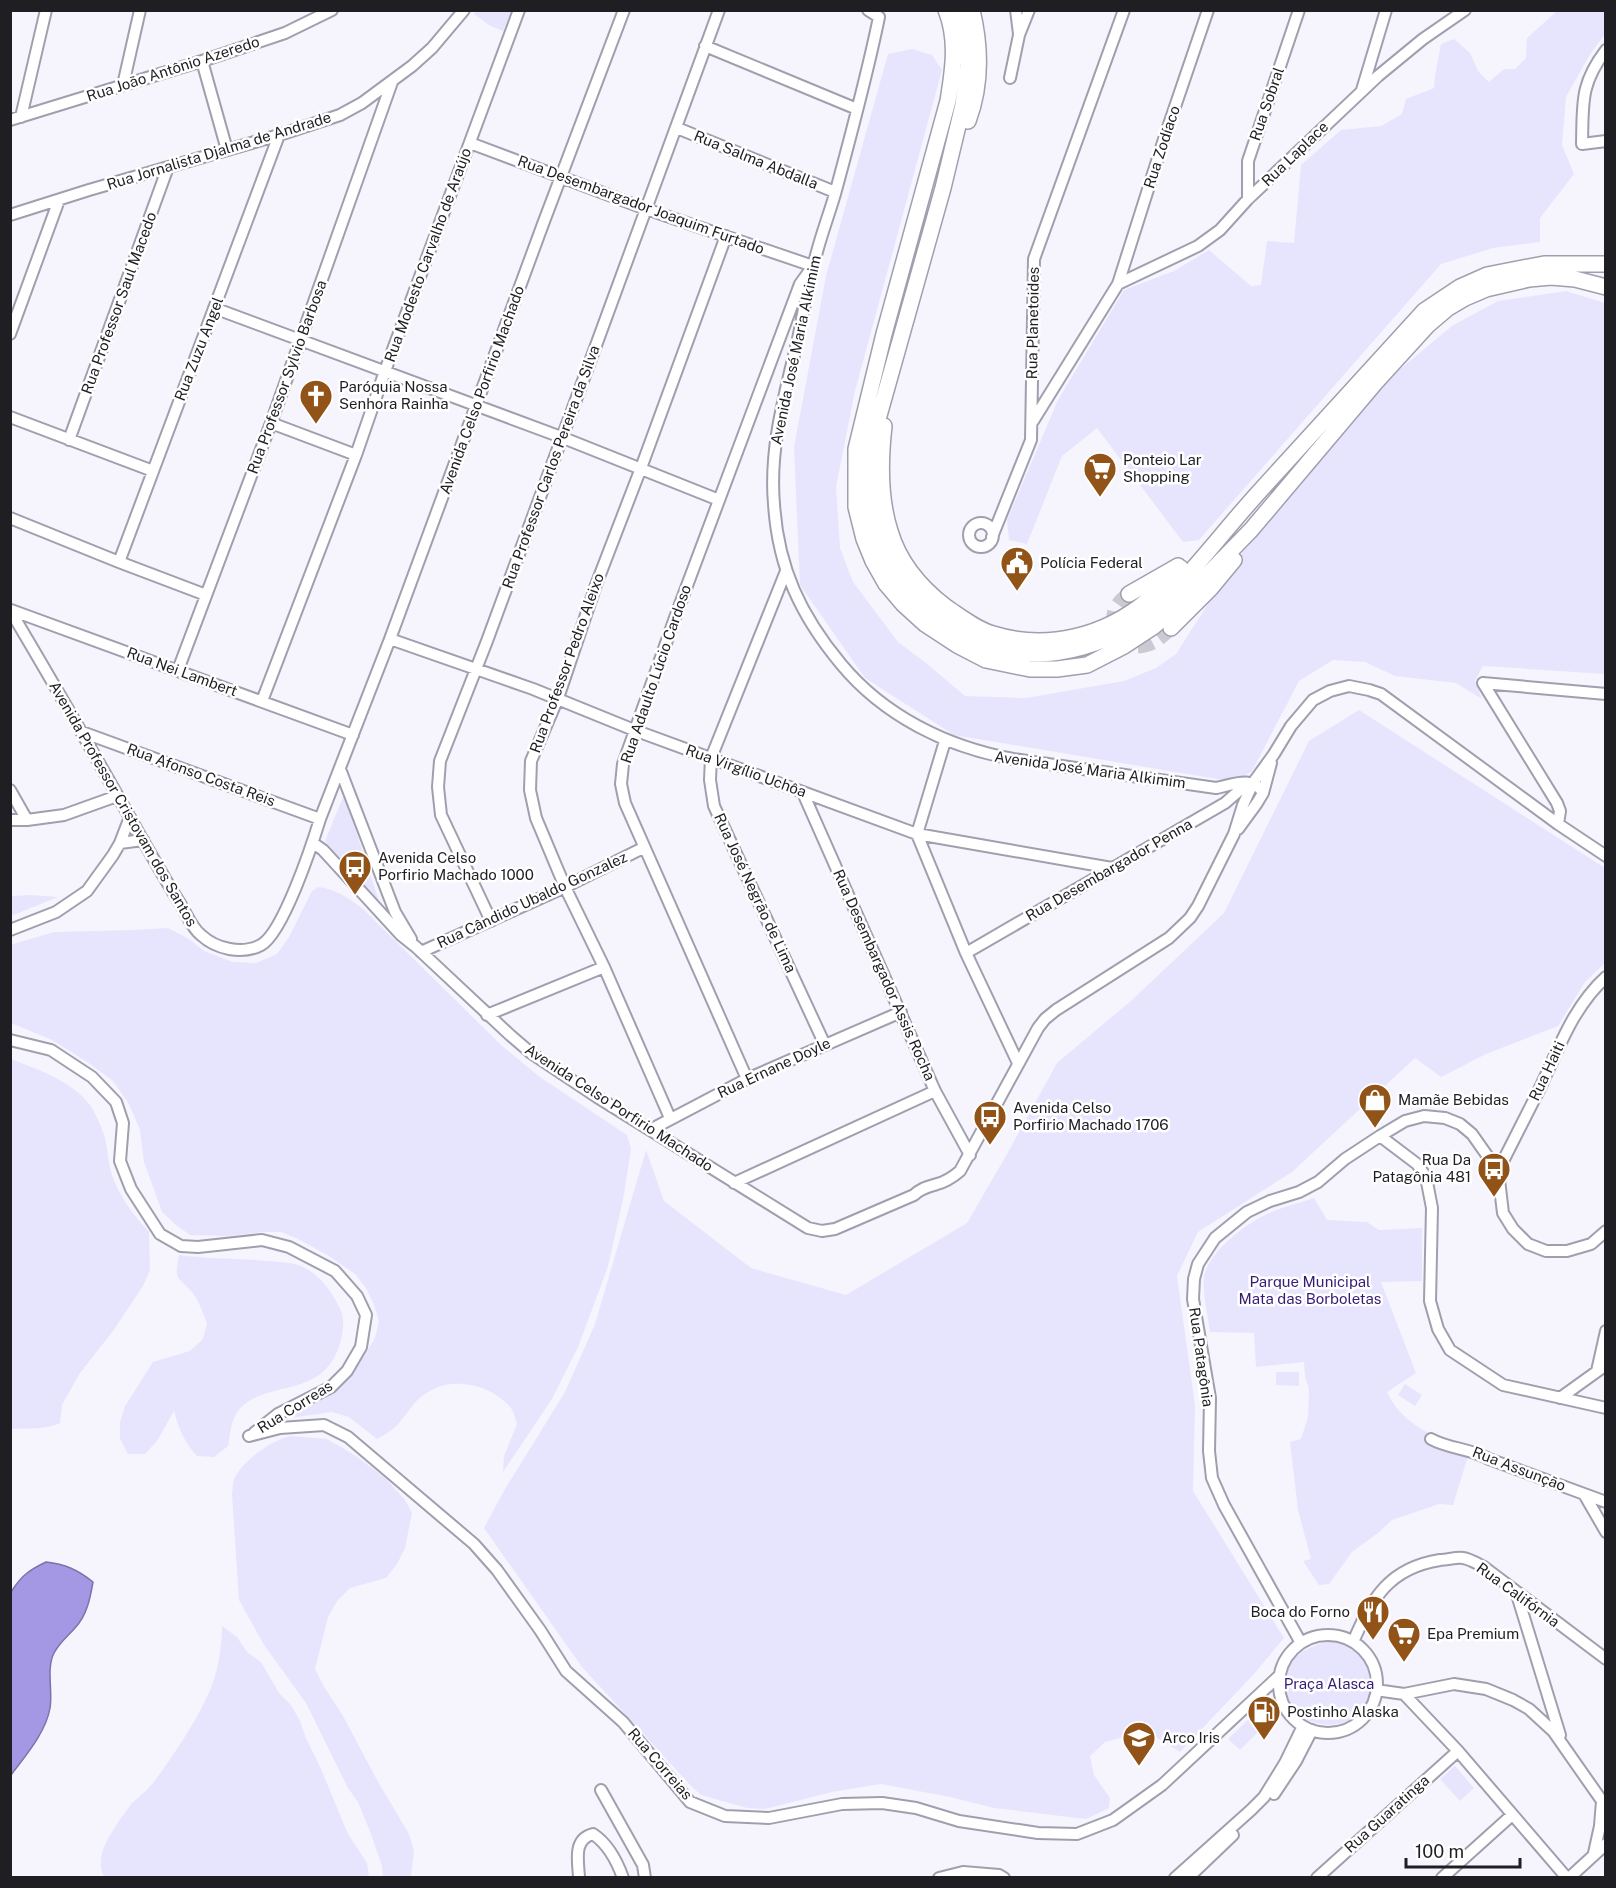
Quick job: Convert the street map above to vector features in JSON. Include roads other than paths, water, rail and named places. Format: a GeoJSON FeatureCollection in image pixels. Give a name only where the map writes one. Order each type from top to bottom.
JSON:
{"type":"FeatureCollection","features":[{"type":"Feature","properties":{"kind":"highway"},"geometry":{"type":"LineString","coordinates":[[946,10],[954,39],[948,101],[884,334],[856,448],[856,507],[864,539],[886,584],[925,624],[957,645],[986,660],[1030,669],[1057,669],[1087,665],[1124,646],[1153,627],[1178,605],[1273,505],[1376,382],[1428,325],[1448,308],[1486,289],[1529,279],[1551,277],[1575,279],[1605,287]]}},
{"type":"Feature","properties":{"kind":"highway"},"geometry":{"type":"LineString","coordinates":[[962,10],[968,39],[968,65],[963,105],[944,188],[870,453],[868,483],[876,534],[898,579],[917,601],[934,615],[987,645],[1019,652],[1042,653],[1077,649],[1114,636],[1166,600],[1232,522],[1424,311],[1460,287],[1487,275],[1544,264],[1605,264]]}},
{"type":"Feature","properties":{"kind":"highway"},"geometry":{"type":"LineString","coordinates":[[944,188],[973,108],[978,86],[979,45],[972,10]]}},
{"type":"Feature","properties":{"kind":"highway"},"geometry":{"type":"LineString","coordinates":[[1569,264],[1605,272]]}},
{"type":"Feature","properties":{"kind":"highway"},"geometry":{"type":"LineString","coordinates":[[889,380],[881,457],[881,483],[889,530],[896,548],[923,587],[965,621],[992,634],[1024,641],[1051,642],[1076,637],[1103,627],[1122,618],[1147,601],[1232,522]]}},
{"type":"Feature","properties":{"kind":"highway"},"geometry":{"type":"LineString","coordinates":[[1171,628],[1210,589],[1273,505]]}},
{"type":"Feature","properties":{"kind":"highway"},"geometry":{"type":"LineString","coordinates":[[1129,594],[1189,560]]}},
{"type":"Feature","properties":{"kind":"street"},"geometry":{"type":"LineString","coordinates":[[16,119],[45,10]]}},
{"type":"Feature","properties":{"kind":"street"},"geometry":{"type":"LineString","coordinates":[[123,85],[140,10]]}},
{"type":"Feature","properties":{"kind":"street","name":"Rua João Antônio Azeredo"},"geometry":{"type":"LineString","coordinates":[[16,119],[285,33],[332,10]]}},
{"type":"Feature","properties":{"kind":"street","name":"Rua Jornalista Djalma de Andrade"},"geometry":{"type":"LineString","coordinates":[[10,215],[340,115],[392,82],[432,48],[465,10]]}},
{"type":"Feature","properties":{"kind":"street","name":"Rua Modesto Carvalho de Araújo"},"geometry":{"type":"LineString","coordinates":[[262,701],[356,455],[519,10]]}},
{"type":"Feature","properties":{"kind":"street","name":"Avenida Celso Porfirio Machado"},"geometry":{"type":"LineString","coordinates":[[624,10],[390,639],[320,819],[313,843],[323,850],[401,935],[524,1047],[551,1067],[808,1228],[822,1231],[835,1229],[914,1195],[918,1196],[960,1172],[970,1155]]}},
{"type":"Feature","properties":{"kind":"street","name":"Rua Professor Carlos Pereira da Silva"},"geometry":{"type":"LineString","coordinates":[[491,921],[441,815],[438,787],[440,761],[719,10]]}},
{"type":"Feature","properties":{"kind":"street","name":"Avenida José Maria Alkimim"},"geometry":{"type":"LineString","coordinates":[[868,10],[879,17],[870,63],[813,266],[775,444],[774,506],[786,571],[808,620],[855,681],[908,721],[945,741],[996,756],[1216,788],[1251,783]]}},
{"type":"Feature","properties":{"kind":"street"},"geometry":{"type":"LineString","coordinates":[[1016,10],[1019,35]]}},
{"type":"Feature","properties":{"kind":"street"},"geometry":{"type":"LineString","coordinates":[[1010,78],[1019,35],[1029,10]]}},
{"type":"Feature","properties":{"kind":"street","name":"Rua Planetoides"},"geometry":{"type":"LineString","coordinates":[[992,537],[1031,440],[1034,260],[1124,10]]}},
{"type":"Feature","properties":{"kind":"street","name":"Rua Zodíaco"},"geometry":{"type":"LineString","coordinates":[[1032,423],[1118,284],[1208,10]]}},
{"type":"Feature","properties":{"kind":"street","name":"Rua Sobral"},"geometry":{"type":"LineString","coordinates":[[1248,199],[1248,161],[1299,10]]}},
{"type":"Feature","properties":{"kind":"street"},"geometry":{"type":"LineString","coordinates":[[1362,90],[1386,10]]}},
{"type":"Feature","properties":{"kind":"street","name":"Rua Laplace"},"geometry":{"type":"LineString","coordinates":[[1118,284],[1198,246],[1220,230],[1248,199],[1362,90],[1423,39],[1465,10]]}},
{"type":"Feature","properties":{"kind":"street"},"geometry":{"type":"LineString","coordinates":[[705,46],[857,110]]}},
{"type":"Feature","properties":{"kind":"street"},"geometry":{"type":"LineString","coordinates":[[1605,50],[1587,80],[1583,104],[1582,144],[1605,141]]}},
{"type":"Feature","properties":{"kind":"street"},"geometry":{"type":"LineString","coordinates":[[202,61],[227,150]]}},
{"type":"Feature","properties":{"kind":"street","name":"Rua Professor Sylvio Barbosa"},"geometry":{"type":"LineString","coordinates":[[178,670],[271,423],[392,82]]}},
{"type":"Feature","properties":{"kind":"street","name":"Rua Salma Abdalla"},"geometry":{"type":"LineString","coordinates":[[677,128],[835,192]]}},
{"type":"Feature","properties":{"kind":"street","name":"Rua Zuzu Angel"},"geometry":{"type":"LineString","coordinates":[[119,562],[279,135]]}},
{"type":"Feature","properties":{"kind":"street","name":"Rua Desembargador Joaquim Furtado"},"geometry":{"type":"LineString","coordinates":[[470,143],[646,209],[813,266]]}},
{"type":"Feature","properties":{"kind":"street","name":"Rua Professor Saul Macedo"},"geometry":{"type":"LineString","coordinates":[[69,440],[168,167]]}},
{"type":"Feature","properties":{"kind":"street"},"geometry":{"type":"LineString","coordinates":[[10,334],[59,200]]}},
{"type":"Feature","properties":{"kind":"street","name":"Rua Professor Pedro Aleixo"},"geometry":{"type":"LineString","coordinates":[[670,1118],[536,818],[530,790],[531,761],[558,698],[596,585],[726,236]]}},
{"type":"Feature","properties":{"kind":"street","name":"Rua Adaulto Lúcio Cardoso"},"geometry":{"type":"LineString","coordinates":[[747,1079],[643,848],[625,803],[621,784],[623,764],[634,730],[719,500],[800,284],[813,266]]}},
{"type":"Feature","properties":{"kind":"street"},"geometry":{"type":"LineString","coordinates":[[214,308],[561,437],[719,500]]}},
{"type":"Feature","properties":{"kind":"street"},"geometry":{"type":"LineString","coordinates":[[10,417],[153,471]]}},
{"type":"Feature","properties":{"kind":"street"},"geometry":{"type":"LineString","coordinates":[[271,423],[356,455]]}},
{"type":"Feature","properties":{"kind":"street"},"geometry":{"type":"LineString","coordinates":[[10,518],[206,596]]}},
{"type":"Feature","properties":{"kind":"street","name":"Rua José Negrão de Lima"},"geometry":{"type":"LineString","coordinates":[[786,571],[711,758],[710,780],[714,806],[825,1045]]}},
{"type":"Feature","properties":{"kind":"street","name":"Rua Nei Lambert"},"geometry":{"type":"LineString","coordinates":[[11,610],[353,735]]}},
{"type":"Feature","properties":{"kind":"street","name":"Avenida Professor Cristovam dos Santos"},"geometry":{"type":"LineString","coordinates":[[11,610],[196,930],[212,943],[236,950],[262,944],[278,926],[313,843]]}},
{"type":"Feature","properties":{"kind":"street","name":"Rua Virgílio Uchôa"},"geometry":{"type":"LineString","coordinates":[[390,639],[475,667],[634,730],[917,834],[1112,868]]}},
{"type":"Feature","properties":{"kind":"street"},"geometry":{"type":"LineString","coordinates":[[1558,824],[1560,811],[1557,803],[1483,683],[1605,694]]}},
{"type":"Feature","properties":{"kind":"street"},"geometry":{"type":"LineString","coordinates":[[1234,834],[1251,783],[1274,754],[1291,726],[1313,700],[1330,691],[1349,687],[1381,694],[1605,856]]}},
{"type":"Feature","properties":{"kind":"street","name":"Rua Afonso Costa Reis"},"geometry":{"type":"LineString","coordinates":[[82,732],[320,819]]}},
{"type":"Feature","properties":{"kind":"street"},"geometry":{"type":"LineString","coordinates":[[945,741],[917,834],[966,953],[1018,1064]]}},
{"type":"Feature","properties":{"kind":"street"},"geometry":{"type":"LineString","coordinates":[[970,1155],[1018,1064],[1045,1019],[1169,938],[1181,928],[1198,906],[1234,834],[1260,798],[1274,754]]}},
{"type":"Feature","properties":{"kind":"street","name":"Avenida Celso Porfirio Machado"},"geometry":{"type":"LineString","coordinates":[[340,769],[394,912],[419,950]]}},
{"type":"Feature","properties":{"kind":"street"},"geometry":{"type":"LineString","coordinates":[[1251,783],[1259,786],[1260,798]]}},
{"type":"Feature","properties":{"kind":"street","name":"Rua Desembargador Penna"},"geometry":{"type":"LineString","coordinates":[[966,953],[1225,803],[1240,788],[1251,783]]}},
{"type":"Feature","properties":{"kind":"street","name":"Avenida José Maria Alkimim"},"geometry":{"type":"LineString","coordinates":[[1216,788],[1243,805]]}},
{"type":"Feature","properties":{"kind":"street"},"geometry":{"type":"LineString","coordinates":[[10,790],[27,819]]}},
{"type":"Feature","properties":{"kind":"street","name":"Rua Desembargador Assis Rocha"},"geometry":{"type":"LineString","coordinates":[[803,793],[935,1090],[970,1155]]}},
{"type":"Feature","properties":{"kind":"street"},"geometry":{"type":"LineString","coordinates":[[10,820],[64,815],[117,796]]}},
{"type":"Feature","properties":{"kind":"street"},"geometry":{"type":"LineString","coordinates":[[1243,805],[1249,807],[1260,798]]}},
{"type":"Feature","properties":{"kind":"street"},"geometry":{"type":"LineString","coordinates":[[10,930],[56,912],[87,891],[120,843],[130,817]]}},
{"type":"Feature","properties":{"kind":"street"},"geometry":{"type":"LineString","coordinates":[[120,843],[143,840]]}},
{"type":"Feature","properties":{"kind":"street","name":"Rua Cândido Ubaldo Gonzalez"},"geometry":{"type":"LineString","coordinates":[[419,950],[491,921],[643,848]]}},
{"type":"Feature","properties":{"kind":"street"},"geometry":{"type":"LineString","coordinates":[[487,1015],[604,967]]}},
{"type":"Feature","properties":{"kind":"street","name":"Rua Haiti"},"geometry":{"type":"LineString","coordinates":[[1497,1171],[1560,1042],[1591,991],[1605,977]]}},
{"type":"Feature","properties":{"kind":"street","name":"Rua Ernane Doyle"},"geometry":{"type":"LineString","coordinates":[[650,1130],[747,1079],[901,1012]]}},
{"type":"Feature","properties":{"kind":"street","name":"Rua Correas"},"geometry":{"type":"LineString","coordinates":[[10,1040],[51,1050],[92,1077],[116,1102],[123,1123],[120,1161],[131,1189],[160,1234],[181,1246],[262,1240],[289,1247],[335,1271],[357,1296],[366,1315],[361,1347],[347,1371],[331,1387],[278,1414],[249,1436]]}},
{"type":"Feature","properties":{"kind":"street"},"geometry":{"type":"LineString","coordinates":[[734,1183],[935,1090]]}},
{"type":"Feature","properties":{"kind":"street","name":"Rua Patagônia"},"geometry":{"type":"LineString","coordinates":[[1301,1643],[1224,1505],[1212,1478],[1209,1451],[1210,1398],[1193,1299],[1198,1263],[1215,1238],[1247,1212],[1270,1201],[1299,1192],[1318,1182],[1345,1159],[1380,1136],[1405,1121],[1424,1116],[1445,1118],[1460,1124],[1472,1134],[1497,1171],[1503,1213],[1513,1229],[1528,1244],[1546,1251],[1567,1251],[1591,1244],[1605,1232]]}},
{"type":"Feature","properties":{"kind":"street"},"geometry":{"type":"LineString","coordinates":[[1380,1136],[1417,1164],[1426,1178],[1432,1208],[1430,1301],[1438,1329],[1450,1350],[1503,1385],[1605,1408]]}},
{"type":"Feature","properties":{"kind":"street"},"geometry":{"type":"LineString","coordinates":[[1560,1398],[1601,1368],[1605,1331]]}},
{"type":"Feature","properties":{"kind":"street","name":"Rua Correias"},"geometry":{"type":"LineString","coordinates":[[249,1436],[280,1428],[324,1425],[348,1437],[474,1544],[497,1570],[566,1671],[623,1722],[690,1802],[725,1816],[769,1818],[842,1804],[882,1803],[916,1808],[959,1821],[1038,1833],[1077,1834],[1113,1820],[1162,1785],[1280,1675]]}},
{"type":"Feature","properties":{"kind":"street","name":"Rua Assunção"},"geometry":{"type":"LineString","coordinates":[[1431,1439],[1438,1443],[1477,1452],[1489,1459],[1605,1502]]}},
{"type":"Feature","properties":{"kind":"street"},"geometry":{"type":"LineString","coordinates":[[1584,1494],[1605,1532]]}},
{"type":"Feature","properties":{"kind":"street","name":"Rua Califórnia"},"geometry":{"type":"LineString","coordinates":[[1353,1642],[1363,1620],[1381,1591],[1393,1578],[1415,1565],[1463,1558],[1484,1567],[1605,1659]]}},
{"type":"Feature","properties":{"kind":"street"},"geometry":{"type":"LineString","coordinates":[[1518,1595],[1563,1744]]}},
{"type":"Feature","properties":{"kind":"street"},"geometry":{"type":"LineString","coordinates":[[1341,1636],[1353,1642],[1361,1647],[1372,1662],[1375,1671],[1376,1690],[1372,1704],[1364,1716],[1353,1725],[1340,1731],[1326,1732],[1307,1728],[1287,1711],[1282,1700],[1279,1688],[1280,1675],[1287,1657],[1301,1643],[1313,1637],[1341,1636]]}},
{"type":"Feature","properties":{"kind":"street"},"geometry":{"type":"LineString","coordinates":[[1376,1690],[1404,1694],[1454,1684],[1486,1689],[1514,1700],[1529,1709],[1548,1725],[1602,1801],[1600,1826],[1594,1853]]}},
{"type":"Feature","properties":{"kind":"street"},"geometry":{"type":"LineString","coordinates":[[1404,1694],[1458,1751],[1568,1878],[1605,1844]]}},
{"type":"Feature","properties":{"kind":"street"},"geometry":{"type":"LineString","coordinates":[[1175,1878],[1264,1797],[1307,1728]]}},
{"type":"Feature","properties":{"kind":"street"},"geometry":{"type":"LineString","coordinates":[[1188,1878],[1268,1801],[1296,1761],[1307,1728]]}},
{"type":"Feature","properties":{"kind":"street","name":"Rua Guaratinga"},"geometry":{"type":"LineString","coordinates":[[1317,1878],[1458,1751]]}},
{"type":"Feature","properties":{"kind":"street"},"geometry":{"type":"LineString","coordinates":[[601,1790],[643,1865],[645,1878]]}},
{"type":"Feature","properties":{"kind":"street"},"geometry":{"type":"LineString","coordinates":[[1442,1878],[1512,1815]]}},
{"type":"Feature","properties":{"kind":"street"},"geometry":{"type":"LineString","coordinates":[[579,1877],[577,1850],[582,1840],[593,1834],[614,1856],[623,1878]]}},
{"type":"Feature","properties":{"kind":"street"},"geometry":{"type":"LineString","coordinates":[[939,1878],[963,1872],[999,1875],[1004,1878]]}},
{"type":"Feature","properties":{"kind":"tunnel"},"geometry":{"type":"LineString","coordinates":[[1129,594],[1116,607],[1114,620],[1120,632],[1132,646],[1149,644],[1171,628]]}},
{"type":"Feature","properties":{"kind":"place","name":"Paróquia Nossa Senhora Rainha"},"geometry":{"type":"Point","coordinates":[316,425]}},
{"type":"Feature","properties":{"kind":"place","name":"Ponteio Lar Shopping"},"geometry":{"type":"Point","coordinates":[1100,498]}},
{"type":"Feature","properties":{"kind":"place","name":"Polícia Federal"},"geometry":{"type":"Point","coordinates":[1017,592]}},
{"type":"Feature","properties":{"kind":"place","name":"Avenida Celso Porfirio Machado 1000"},"geometry":{"type":"Point","coordinates":[355,896]}},
{"type":"Feature","properties":{"kind":"place","name":"Mamãe Bebidas"},"geometry":{"type":"Point","coordinates":[1375,1129]}},
{"type":"Feature","properties":{"kind":"place","name":"Avenida Celso Porfirio Machado 1706"},"geometry":{"type":"Point","coordinates":[990,1146]}},
{"type":"Feature","properties":{"kind":"place","name":"Rua Da Patagônia 481"},"geometry":{"type":"Point","coordinates":[1494,1198]}},
{"type":"Feature","properties":{"kind":"place","name":"Boca do Forno"},"geometry":{"type":"Point","coordinates":[1373,1641]}},
{"type":"Feature","properties":{"kind":"place","name":"Epa Premium"},"geometry":{"type":"Point","coordinates":[1404,1663]}},
{"type":"Feature","properties":{"kind":"place","name":"Postinho Alaska"},"geometry":{"type":"Point","coordinates":[1264,1741]}},
{"type":"Feature","properties":{"kind":"place","name":"Arco Iris"},"geometry":{"type":"Point","coordinates":[1139,1767]}},
{"type":"Feature","properties":{"kind":"park label","name":"Parque Municipal Mata das Borboletas"},"geometry":{"type":"Point","coordinates":[1310,1290]}},
{"type":"Feature","properties":{"kind":"park label","name":"Praça Alasca"},"geometry":{"type":"Point","coordinates":[1329,1684]}}]}
